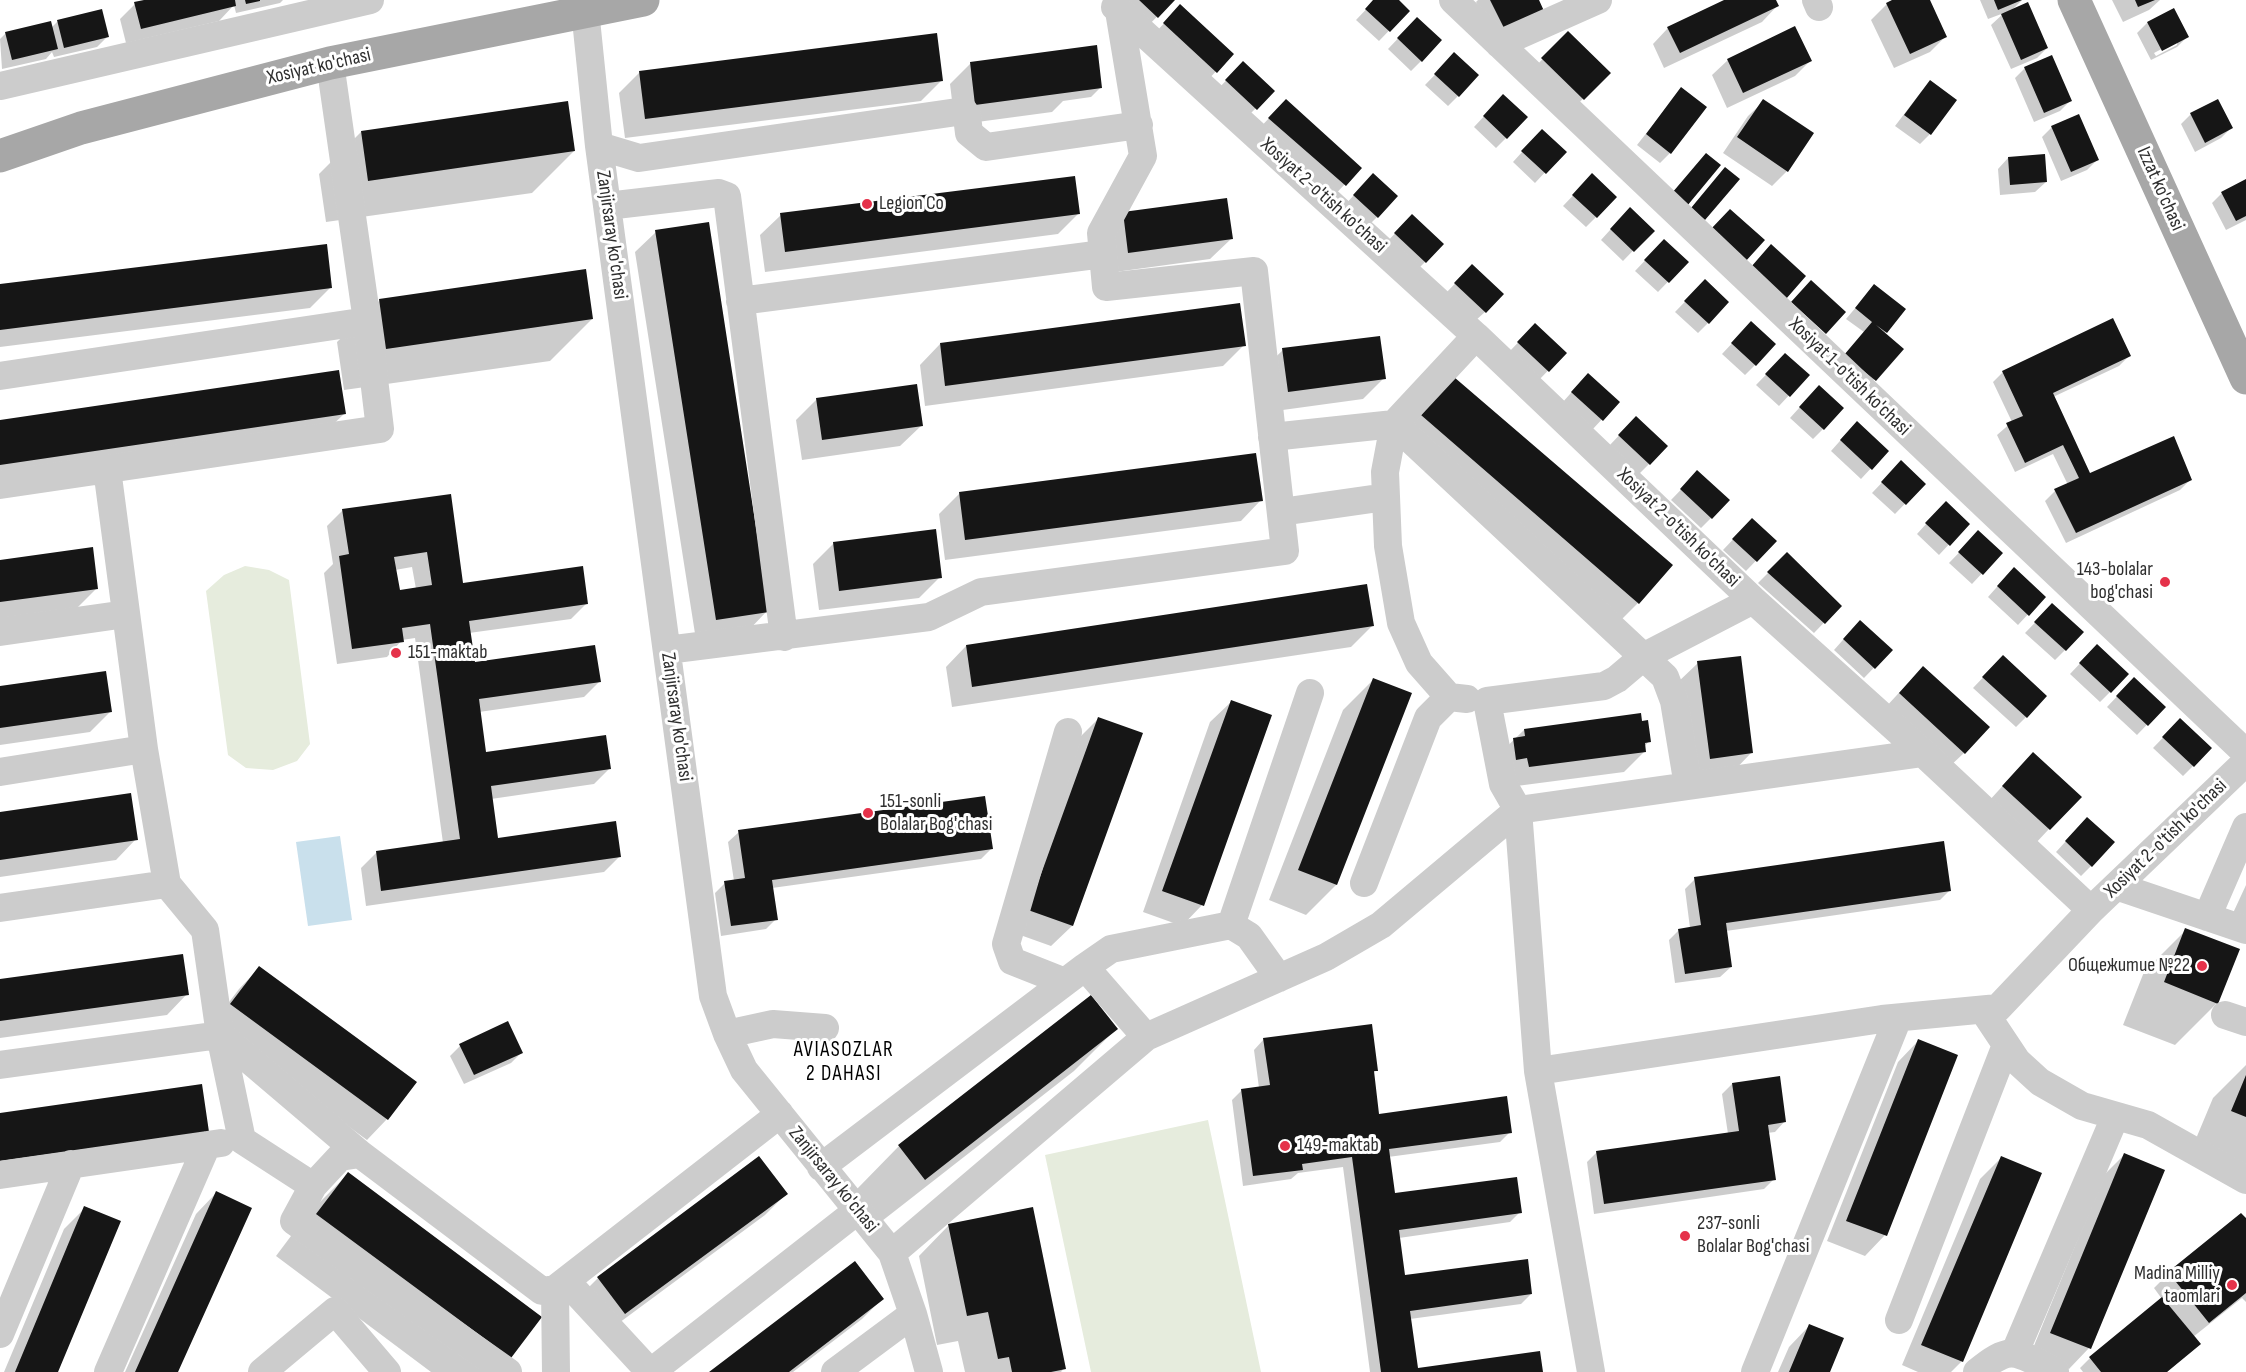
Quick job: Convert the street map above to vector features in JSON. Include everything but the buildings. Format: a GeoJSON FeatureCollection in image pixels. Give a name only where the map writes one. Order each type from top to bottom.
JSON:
{"type":"FeatureCollection","features":[{"type":"Feature","properties":{"kind":"main road","name":"Xosiyat ko'chasi"},"geometry":{"type":"LineString","coordinates":[[0,156],[81,128],[330,63],[585,5],[643,0]]}},
{"type":"Feature","properties":{"kind":"main road","name":"Izzat ko'chasi"},"geometry":{"type":"LineString","coordinates":[[2074,0],[2246,378]]}},
{"type":"Feature","properties":{"kind":"street"},"geometry":{"type":"LineString","coordinates":[[0,86],[370,0]]}},
{"type":"Feature","properties":{"kind":"street","name":"Xosiyat 1-o'tish ko'chasi"},"geometry":{"type":"LineString","coordinates":[[1454,0],[2246,753]]}},
{"type":"Feature","properties":{"kind":"street"},"geometry":{"type":"LineString","coordinates":[[1499,44],[1598,0]]}},
{"type":"Feature","properties":{"kind":"street","name":"Zanjirsaray ko'chasi"},"geometry":{"type":"LineString","coordinates":[[585,5],[599,146],[713,996],[744,1070],[892,1252],[930,1372]]}},
{"type":"Feature","properties":{"kind":"street"},"geometry":{"type":"LineString","coordinates":[[667,650],[929,617],[981,592],[1285,551],[1254,271],[1106,288],[1101,232],[1143,156],[1139,125],[1114,5]]}},
{"type":"Feature","properties":{"kind":"street","name":"Xosiyat 2-o'tish ko'chasi"},"geometry":{"type":"LineString","coordinates":[[1114,5],[1476,336],[1753,600],[1923,753],[2091,910],[2246,762]]}},
{"type":"Feature","properties":{"kind":"street"},"geometry":{"type":"LineString","coordinates":[[0,485],[380,429],[330,63]]}},
{"type":"Feature","properties":{"kind":"street"},"geometry":{"type":"LineString","coordinates":[[599,146],[639,158],[964,111],[967,116],[969,133],[986,147],[1139,125]]}},
{"type":"Feature","properties":{"kind":"street"},"geometry":{"type":"LineString","coordinates":[[607,206],[719,193],[727,196],[784,637]]}},
{"type":"Feature","properties":{"kind":"street"},"geometry":{"type":"LineString","coordinates":[[740,301],[1103,254]]}},
{"type":"Feature","properties":{"kind":"street"},"geometry":{"type":"LineString","coordinates":[[0,376],[367,321]]}},
{"type":"Feature","properties":{"kind":"street"},"geometry":{"type":"LineString","coordinates":[[1476,336],[1394,424],[1385,472],[1388,546],[1401,623],[1419,663],[1449,697],[1487,701],[1604,686],[1617,679],[1643,657],[1753,600]]}},
{"type":"Feature","properties":{"kind":"street"},"geometry":{"type":"LineString","coordinates":[[1272,437],[1394,424],[1665,677],[1674,701],[1688,786]]}},
{"type":"Feature","properties":{"kind":"street"},"geometry":{"type":"LineString","coordinates":[[107,469],[144,749],[167,884],[205,930],[219,1035],[242,1140]]}},
{"type":"Feature","properties":{"kind":"street"},"geometry":{"type":"LineString","coordinates":[[1281,512],[1386,497]]}},
{"type":"Feature","properties":{"kind":"street"},"geometry":{"type":"LineString","coordinates":[[0,632],[126,614]]}},
{"type":"Feature","properties":{"kind":"street"},"geometry":{"type":"LineString","coordinates":[[1231,925],[1310,693]]}},
{"type":"Feature","properties":{"kind":"street"},"geometry":{"type":"LineString","coordinates":[[1364,883],[1428,718],[1449,697]]}},
{"type":"Feature","properties":{"kind":"street"},"geometry":{"type":"LineString","coordinates":[[1487,701],[1503,784],[1518,810],[1538,1071],[1591,1372]]}},
{"type":"Feature","properties":{"kind":"street"},"geometry":{"type":"LineString","coordinates":[[1068,732],[1006,944],[1012,961],[1075,974],[1146,1037]]}},
{"type":"Feature","properties":{"kind":"street"},"geometry":{"type":"LineString","coordinates":[[0,772],[144,749]]}},
{"type":"Feature","properties":{"kind":"street"},"geometry":{"type":"LineString","coordinates":[[892,1252],[1146,1037],[1326,957],[1381,925],[1518,810],[1923,753]]}},
{"type":"Feature","properties":{"kind":"street"},"geometry":{"type":"LineString","coordinates":[[2207,917],[2246,827]]}},
{"type":"Feature","properties":{"kind":"street"},"geometry":{"type":"LineString","coordinates":[[0,908],[167,884]]}},
{"type":"Feature","properties":{"kind":"street"},"geometry":{"type":"LineString","coordinates":[[2116,886],[2246,930]]}},
{"type":"Feature","properties":{"kind":"street"},"geometry":{"type":"LineString","coordinates":[[1538,1071],[1898,1018],[1998,1008],[2091,910]]}},
{"type":"Feature","properties":{"kind":"street"},"geometry":{"type":"LineString","coordinates":[[821,1167],[1075,974],[1112,949],[1231,925],[1249,936],[1279,978]]}},
{"type":"Feature","properties":{"kind":"street"},"geometry":{"type":"LineString","coordinates":[[1983,1010],[2017,1061],[2040,1083],[2082,1106],[2148,1125],[2246,1180]]}},
{"type":"Feature","properties":{"kind":"street"},"geometry":{"type":"LineString","coordinates":[[1755,1372],[1898,1018]]}},
{"type":"Feature","properties":{"kind":"street"},"geometry":{"type":"LineString","coordinates":[[727,1034],[773,1024],[825,1028]]}},
{"type":"Feature","properties":{"kind":"street"},"geometry":{"type":"LineString","coordinates":[[0,1065],[219,1035],[360,1154],[542,1291],[561,1285],[780,1114]]}},
{"type":"Feature","properties":{"kind":"street"},"geometry":{"type":"LineString","coordinates":[[1899,1320],[2006,1045]]}},
{"type":"Feature","properties":{"kind":"street"},"geometry":{"type":"LineString","coordinates":[[2015,1352],[2115,1117]]}},
{"type":"Feature","properties":{"kind":"street"},"geometry":{"type":"LineString","coordinates":[[0,1175],[242,1140],[313,1186]]}},
{"type":"Feature","properties":{"kind":"street"},"geometry":{"type":"LineString","coordinates":[[108,1372],[207,1145]]}},
{"type":"Feature","properties":{"kind":"street"},"geometry":{"type":"LineString","coordinates":[[360,1154],[340,1157],[313,1186],[294,1221],[508,1372]]}},
{"type":"Feature","properties":{"kind":"street"},"geometry":{"type":"LineString","coordinates":[[0,1334],[71,1164]]}},
{"type":"Feature","properties":{"kind":"street"},"geometry":{"type":"LineString","coordinates":[[561,1285],[651,1372],[857,1211]]}},
{"type":"Feature","properties":{"kind":"street"},"geometry":{"type":"LineString","coordinates":[[556,1372],[561,1285]]}},
{"type":"Feature","properties":{"kind":"street"},"geometry":{"type":"LineString","coordinates":[[262,1372],[335,1311],[387,1372]]}},
{"type":"Feature","properties":{"kind":"street"},"geometry":{"type":"LineString","coordinates":[[835,1372],[913,1314]]}},
{"type":"Feature","properties":{"kind":"street"},"geometry":{"type":"LineString","coordinates":[[1977,1372],[1995,1357],[2015,1352],[2055,1372]]}},
{"type":"Feature","properties":{"kind":"green space"},"geometry":{"type":"Polygon","coordinates":[[[245,566],[269,570],[289,580],[310,744],[297,761],[273,770],[246,768],[228,755],[206,591],[224,575],[245,566]]]}},
{"type":"Feature","properties":{"kind":"green space"},"geometry":{"type":"Polygon","coordinates":[[[1208,1120],[1261,1372],[1091,1372],[1045,1155],[1208,1120]]]}},
{"type":"Feature","properties":{"kind":"water"},"geometry":{"type":"Polygon","coordinates":[[[340,836],[352,920],[308,926],[296,842],[340,836]]]}},
{"type":"Feature","properties":{"kind":"place","name":"Legion Co"},"geometry":{"type":"Point","coordinates":[867,204]}},
{"type":"Feature","properties":{"kind":"place","name":"143-bolalar bog'chasi"},"geometry":{"type":"Point","coordinates":[2165,582]}},
{"type":"Feature","properties":{"kind":"place","name":"151-maktab"},"geometry":{"type":"Point","coordinates":[396,653]}},
{"type":"Feature","properties":{"kind":"place","name":"151-sonli Bolalar Bog'chasi"},"geometry":{"type":"Point","coordinates":[868,813]}},
{"type":"Feature","properties":{"kind":"place","name":"Общежитие №22"},"geometry":{"type":"Point","coordinates":[2202,966]}},
{"type":"Feature","properties":{"kind":"place","name":"149-maktab"},"geometry":{"type":"Point","coordinates":[1285,1146]}},
{"type":"Feature","properties":{"kind":"place","name":"237-sonli Bolalar Bog'chasi"},"geometry":{"type":"Point","coordinates":[1685,1236]}},
{"type":"Feature","properties":{"kind":"place","name":"Madina Milliy taomlari"},"geometry":{"type":"Point","coordinates":[2232,1285]}},
{"type":"Feature","properties":{"kind":"district","name":"AVIASOZLAR 2 DAHASI"},"geometry":{"type":"Point","coordinates":[844,1063]}}]}
